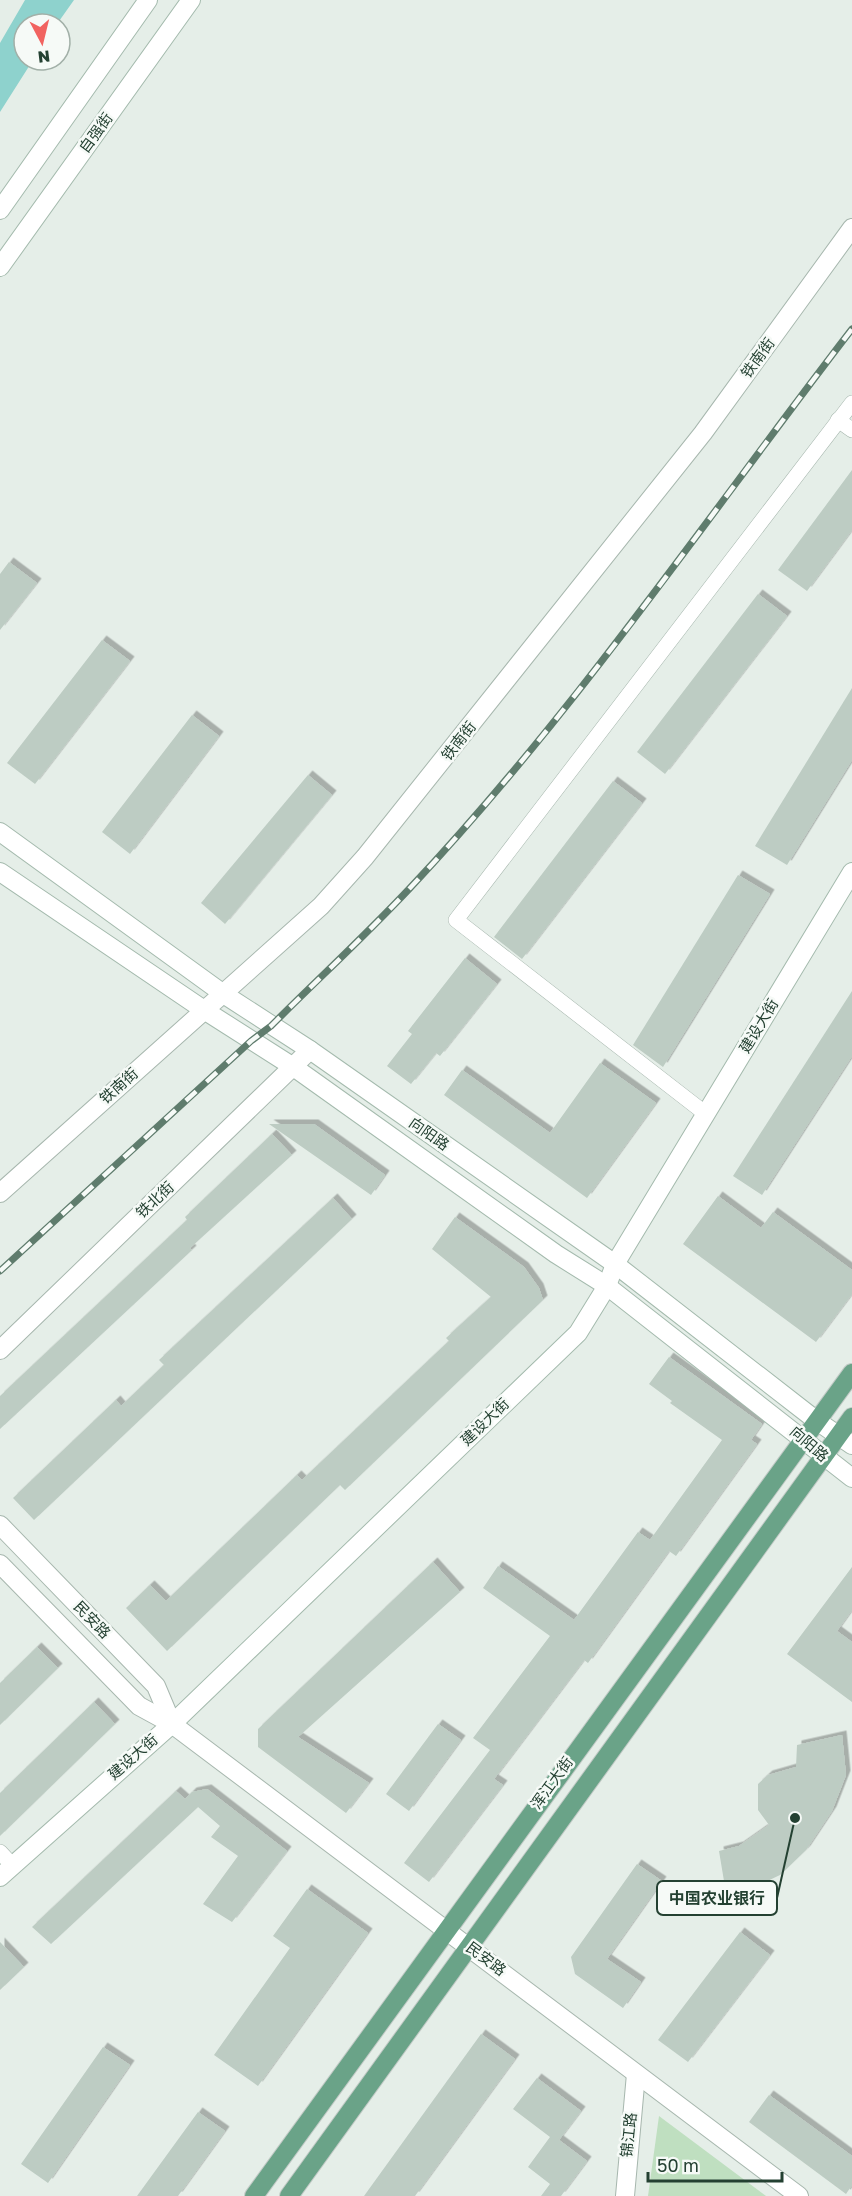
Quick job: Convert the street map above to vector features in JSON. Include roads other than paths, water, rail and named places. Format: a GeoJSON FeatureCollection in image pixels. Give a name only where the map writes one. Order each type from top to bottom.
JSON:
{"type":"FeatureCollection","features":[{"type":"Feature","properties":{"kind":"main road"},"geometry":{"type":"LineString","coordinates":[[0,210],[148,0]]}},
{"type":"Feature","properties":{"kind":"main road","name":"自强街"},"geometry":{"type":"LineString","coordinates":[[0,267],[191,0]]}},
{"type":"Feature","properties":{"kind":"main road","name":"铁南街"},"geometry":{"type":"LineString","coordinates":[[0,1193],[321,906],[409,804],[703,433],[852,228]]}},
{"type":"Feature","properties":{"kind":"main road","name":"向阳路"},"geometry":{"type":"LineString","coordinates":[[0,832],[225,994],[310,1050],[615,1264],[817,1421],[845,1440]]}},
{"type":"Feature","properties":{"kind":"main road","name":"向阳路"},"geometry":{"type":"LineString","coordinates":[[0,872],[204,1010],[295,1068],[556,1254],[607,1286],[804,1438],[822,1456],[852,1478]]}},
{"type":"Feature","properties":{"kind":"main road","name":"建设大街"},"geometry":{"type":"LineString","coordinates":[[4,1865],[172,1724],[578,1333],[607,1286],[615,1264],[852,872]]}},
{"type":"Feature","properties":{"kind":"main road","name":"铁北街"},"geometry":{"type":"LineString","coordinates":[[0,1350],[295,1068],[310,1050]]}},
{"type":"Feature","properties":{"kind":"main road","name":"浑江大街"},"geometry":{"type":"LineString","coordinates":[[254,2196],[852,1373]]}},
{"type":"Feature","properties":{"kind":"main road","name":"浑江大街"},"geometry":{"type":"LineString","coordinates":[[289,2196],[822,1456],[845,1440],[852,1417]]}},
{"type":"Feature","properties":{"kind":"main road","name":"民安路"},"geometry":{"type":"LineString","coordinates":[[0,1525],[156,1686],[172,1724]]}},
{"type":"Feature","properties":{"kind":"main road","name":"民安路"},"geometry":{"type":"LineString","coordinates":[[0,1564],[139,1706],[172,1724],[799,2196]]}},
{"type":"Feature","properties":{"kind":"main road","name":"锦江路"},"geometry":{"type":"LineString","coordinates":[[625,2196],[636,2074]]}},
{"type":"Feature","properties":{"kind":"street"},"geometry":{"type":"LineString","coordinates":[[706,1114],[456,920],[852,403]]}},
{"type":"Feature","properties":{"kind":"street"},"geometry":{"type":"LineString","coordinates":[[838,420],[852,430]]}},
{"type":"Feature","properties":{"kind":"water"},"geometry":{"type":"Polygon","coordinates":[[[25,0],[74,0],[66,12],[18,12],[25,0]]]}},
{"type":"Feature","properties":{"kind":"water"},"geometry":{"type":"Polygon","coordinates":[[[12,22],[12,72],[25,72],[0,112],[0,43],[12,22]]]}},
{"type":"Feature","properties":{"kind":"railway"},"geometry":{"type":"LineString","coordinates":[[0,1271],[251,1041],[271,1026],[393,906],[470,822],[584,684],[852,329]]}},
{"type":"Feature","properties":{"kind":"place","name":"中国农业银行"},"geometry":{"type":"Point","coordinates":[795,1818]}}]}
